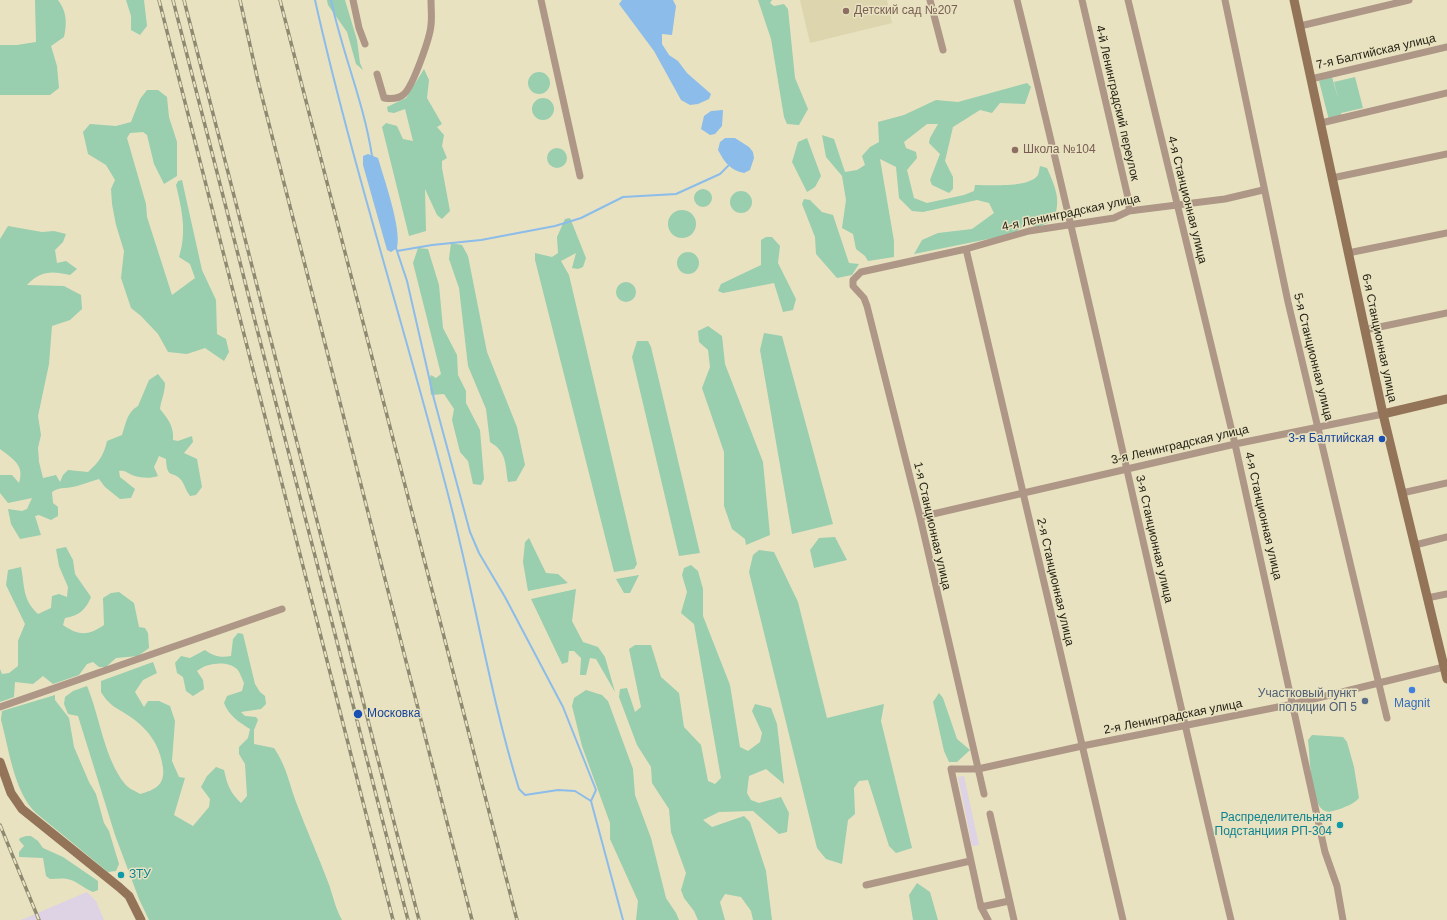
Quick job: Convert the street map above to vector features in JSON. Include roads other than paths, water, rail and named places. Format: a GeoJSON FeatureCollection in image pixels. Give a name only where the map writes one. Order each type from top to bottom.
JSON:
{"type":"FeatureCollection","features":[{"type":"Feature","properties":{"kind":"main road","name":"6-я Станционная улица"},"geometry":{"type":"LineString","coordinates":[[1294,0],[1383,414],[1446,673]]}},
{"type":"Feature","properties":{"kind":"main road","name":"3-я Ленинградская улица"},"geometry":{"type":"LineString","coordinates":[[1383,414],[1447,400]]}},
{"type":"Feature","properties":{"kind":"main road"},"geometry":{"type":"LineString","coordinates":[[0,762],[11,792],[22,809],[119,887],[128,896],[141,920]]}},
{"type":"Feature","properties":{"kind":"street"},"geometry":{"type":"LineString","coordinates":[[353,0],[359,28],[365,44]]}},
{"type":"Feature","properties":{"kind":"street"},"geometry":{"type":"LineString","coordinates":[[377,74],[384,98],[392,99],[403,95],[408,90],[421,61],[431,25],[430,0]]}},
{"type":"Feature","properties":{"kind":"street"},"geometry":{"type":"LineString","coordinates":[[541,0],[580,176]]}},
{"type":"Feature","properties":{"kind":"street"},"geometry":{"type":"LineString","coordinates":[[930,0],[943,50]]}},
{"type":"Feature","properties":{"kind":"street","name":"3-я Станционная улица"},"geometry":{"type":"LineString","coordinates":[[1017,0],[1071,224],[1184,725],[1231,920]]}},
{"type":"Feature","properties":{"kind":"street","name":"4-й Ленинградский переулок"},"geometry":{"type":"LineString","coordinates":[[1082,0],[1129,202],[1129,211]]}},
{"type":"Feature","properties":{"kind":"street","name":"4-я Станционная улица"},"geometry":{"type":"LineString","coordinates":[[1128,0],[1235,444],[1325,852],[1337,886],[1343,920]]}},
{"type":"Feature","properties":{"kind":"street","name":"5-я Станционная улица"},"geometry":{"type":"LineString","coordinates":[[1225,0],[1263,190],[1288,302],[1388,718]]}},
{"type":"Feature","properties":{"kind":"street"},"geometry":{"type":"LineString","coordinates":[[1300,26],[1409,0]]}},
{"type":"Feature","properties":{"kind":"street","name":"7-я Балтийская улица"},"geometry":{"type":"LineString","coordinates":[[1311,79],[1447,46]]}},
{"type":"Feature","properties":{"kind":"street"},"geometry":{"type":"LineString","coordinates":[[1321,123],[1447,93]]}},
{"type":"Feature","properties":{"kind":"street"},"geometry":{"type":"LineString","coordinates":[[1332,178],[1447,154]]}},
{"type":"Feature","properties":{"kind":"street","name":"4-я Ленинградская улица"},"geometry":{"type":"LineString","coordinates":[[861,272],[966,250],[1029,231],[1114,218],[1129,211],[1176,204],[1182,206],[1191,205],[1263,190]]}},
{"type":"Feature","properties":{"kind":"street"},"geometry":{"type":"LineString","coordinates":[[1348,253],[1447,233]]}},
{"type":"Feature","properties":{"kind":"street","name":"2-я Станционная улица"},"geometry":{"type":"LineString","coordinates":[[966,250],[1122,920]]}},
{"type":"Feature","properties":{"kind":"street","name":"1-я Станционная улица"},"geometry":{"type":"LineString","coordinates":[[861,272],[853,280],[853,286],[864,298],[868,306],[920,517],[984,794]]}},
{"type":"Feature","properties":{"kind":"street"},"geometry":{"type":"LineString","coordinates":[[1365,330],[1447,313]]}},
{"type":"Feature","properties":{"kind":"street","name":"3-я Ленинградская улица"},"geometry":{"type":"LineString","coordinates":[[920,517],[1235,444],[1383,414]]}},
{"type":"Feature","properties":{"kind":"street"},"geometry":{"type":"LineString","coordinates":[[1402,493],[1447,483]]}},
{"type":"Feature","properties":{"kind":"street"},"geometry":{"type":"LineString","coordinates":[[1414,545],[1447,537]]}},
{"type":"Feature","properties":{"kind":"street"},"geometry":{"type":"LineString","coordinates":[[1427,598],[1447,594]]}},
{"type":"Feature","properties":{"kind":"street"},"geometry":{"type":"LineString","coordinates":[[0,707],[282,609]]}},
{"type":"Feature","properties":{"kind":"street","name":"2-я Ленинградская улица"},"geometry":{"type":"LineString","coordinates":[[970,861],[951,770],[978,769],[1082,746],[1293,704],[1380,683],[1446,673]]}},
{"type":"Feature","properties":{"kind":"street"},"geometry":{"type":"LineString","coordinates":[[990,814],[1014,920]]}},
{"type":"Feature","properties":{"kind":"street"},"geometry":{"type":"LineString","coordinates":[[866,885],[970,861],[981,907],[988,920]]}},
{"type":"Feature","properties":{"kind":"street"},"geometry":{"type":"LineString","coordinates":[[981,907],[1009,901]]}},
{"type":"Feature","properties":{"kind":"water"},"geometry":{"type":"Polygon","coordinates":[[[622,0],[673,0],[676,6],[672,35],[662,34],[662,44],[669,55],[678,61],[687,73],[711,94],[709,99],[698,104],[690,105],[681,100],[654,51],[619,4],[622,0]]]}},
{"type":"Feature","properties":{"kind":"water"},"geometry":{"type":"Polygon","coordinates":[[[723,110],[722,126],[715,134],[710,135],[701,129],[704,116],[711,111],[723,110]]]}},
{"type":"Feature","properties":{"kind":"water"},"geometry":{"type":"Polygon","coordinates":[[[725,138],[735,138],[749,147],[753,152],[754,158],[750,170],[744,173],[739,172],[731,168],[723,159],[718,150],[720,142],[725,138]]]}},
{"type":"Feature","properties":{"kind":"water"},"geometry":{"type":"Polygon","coordinates":[[[368,154],[378,158],[395,217],[398,240],[397,248],[391,252],[387,250],[363,165],[363,156],[368,154]]]}},
{"type":"Feature","properties":{"kind":"waterway"},"geometry":{"type":"LineString","coordinates":[[315,0],[346,126],[450,502],[491,682],[519,789],[525,795],[558,790],[575,791],[591,801]]}},
{"type":"Feature","properties":{"kind":"waterway"},"geometry":{"type":"LineString","coordinates":[[331,0],[364,117],[372,156]]}},
{"type":"Feature","properties":{"kind":"waterway"},"geometry":{"type":"LineString","coordinates":[[397,251],[432,245],[481,240],[555,226],[581,218],[623,197],[676,194],[720,174],[728,166]]}},
{"type":"Feature","properties":{"kind":"waterway"},"geometry":{"type":"LineString","coordinates":[[396,248],[407,281],[434,399],[470,532],[479,553],[505,597],[563,707],[596,790],[591,801],[623,920]]}},
{"type":"Feature","properties":{"kind":"railway"},"geometry":{"type":"LineString","coordinates":[[159,0],[393,920]]}},
{"type":"Feature","properties":{"kind":"railway"},"geometry":{"type":"LineString","coordinates":[[173,0],[408,920]]}},
{"type":"Feature","properties":{"kind":"railway"},"geometry":{"type":"LineString","coordinates":[[184,0],[419,920]]}},
{"type":"Feature","properties":{"kind":"railway"},"geometry":{"type":"LineString","coordinates":[[240,0],[258,81],[472,920]]}},
{"type":"Feature","properties":{"kind":"railway"},"geometry":{"type":"LineString","coordinates":[[280,0],[517,920]]}},
{"type":"Feature","properties":{"kind":"railway"},"geometry":{"type":"LineString","coordinates":[[0,825],[39,920]]}},
{"type":"Feature","properties":{"kind":"place","name":"Детский сад №207"},"geometry":{"type":"Point","coordinates":[846,11]}},
{"type":"Feature","properties":{"kind":"place","name":"Школа №104"},"geometry":{"type":"Point","coordinates":[1015,150]}},
{"type":"Feature","properties":{"kind":"place","name":"3-я Балтийская"},"geometry":{"type":"Point","coordinates":[1382,439]}},
{"type":"Feature","properties":{"kind":"place","name":"Magnit"},"geometry":{"type":"Point","coordinates":[1412,690]}},
{"type":"Feature","properties":{"kind":"place","name":"Участковый пункт полиции ОП 5"},"geometry":{"type":"Point","coordinates":[1365,701]}},
{"type":"Feature","properties":{"kind":"place","name":"Московка"},"geometry":{"type":"Point","coordinates":[358,714]}},
{"type":"Feature","properties":{"kind":"place","name":"Распределительная Подстанциия РП-304"},"geometry":{"type":"Point","coordinates":[1340,825]}},
{"type":"Feature","properties":{"kind":"place","name":"ЗТУ"},"geometry":{"type":"Point","coordinates":[121,875]}}]}
